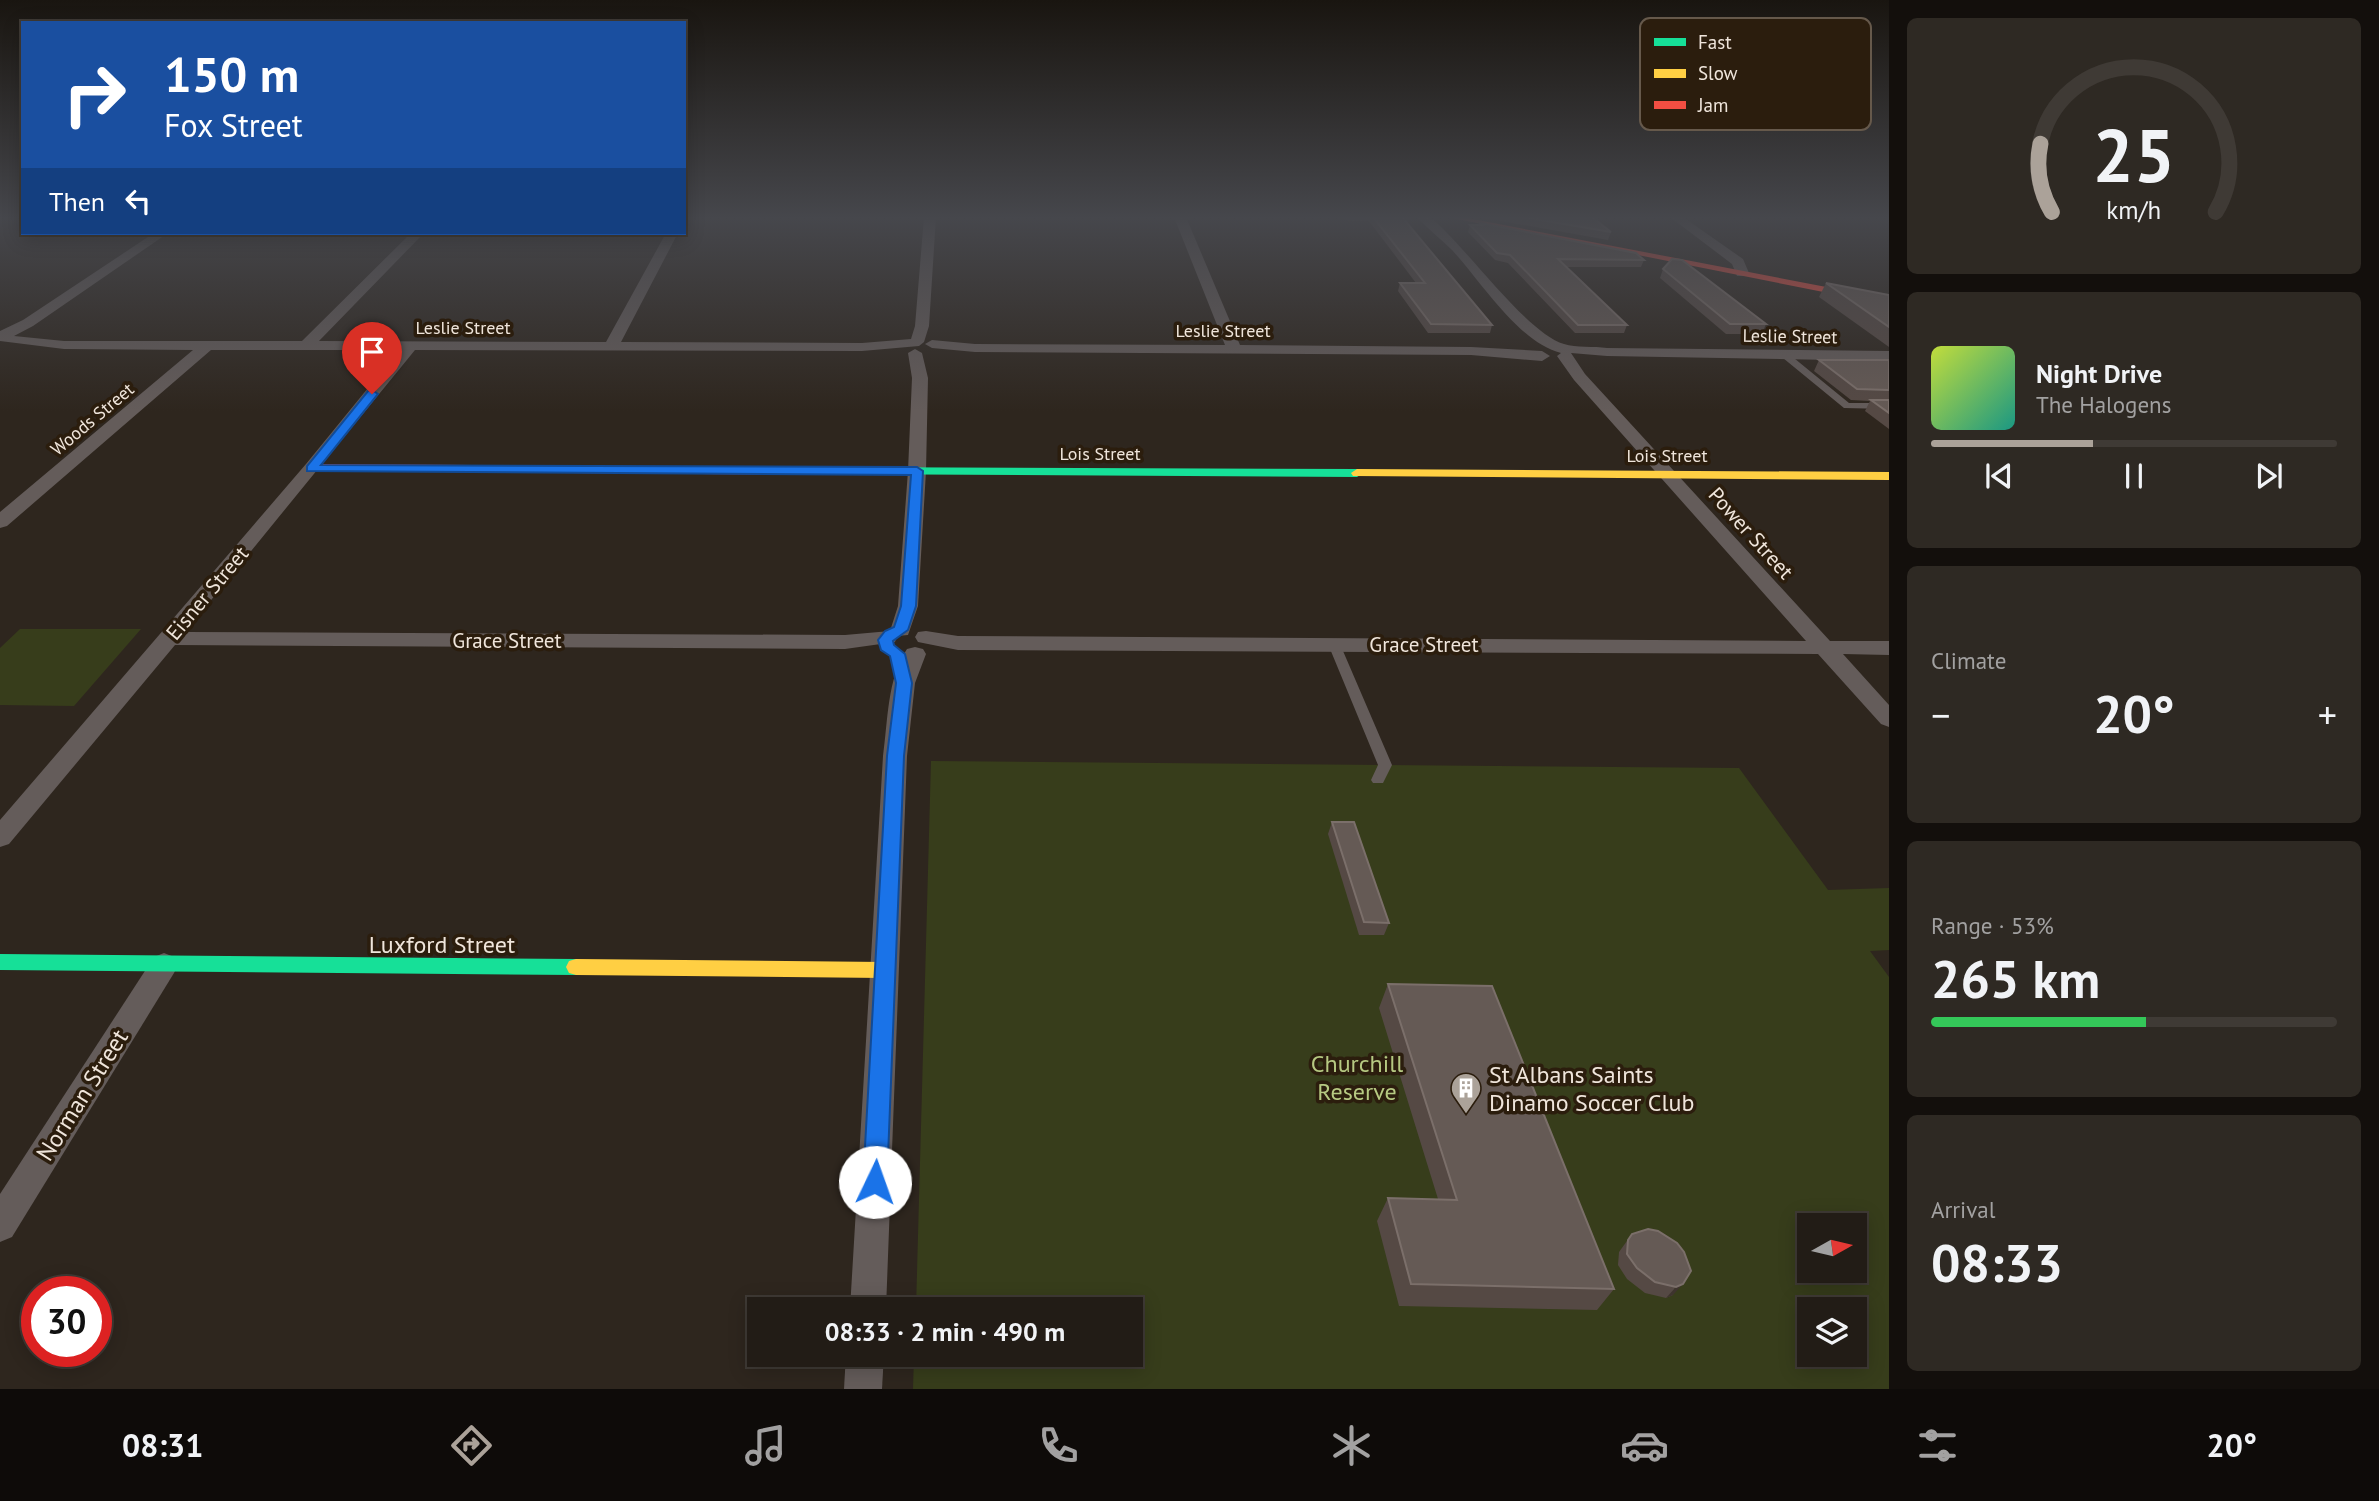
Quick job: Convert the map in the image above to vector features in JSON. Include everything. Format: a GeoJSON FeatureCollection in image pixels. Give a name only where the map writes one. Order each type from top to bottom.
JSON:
{"type":"FeatureCollection","features":[{"type":"Feature","properties":{"kind":"street"},"geometry":{"type":"LineString","coordinates":[[4,342],[89,282]]}},
{"type":"Feature","properties":{"kind":"street"},"geometry":{"type":"LineString","coordinates":[[307,345],[370,282]]}},
{"type":"Feature","properties":{"kind":"street"},"geometry":{"type":"LineString","coordinates":[[611,346],[646,282]]}},
{"type":"Feature","properties":{"kind":"street"},"geometry":{"type":"LineString","coordinates":[[869,1297],[895,756],[904,683],[925,282]]}},
{"type":"Feature","properties":{"kind":"street"},"geometry":{"type":"LineString","coordinates":[[1207,282],[1234,349]]}},
{"type":"Feature","properties":{"kind":"street","name":"Power Street"},"geometry":{"type":"LineString","coordinates":[[1493,282],[1526,325],[1539,351],[1579,377]]}},
{"type":"Feature","properties":{"kind":"street"},"geometry":{"type":"LineString","coordinates":[[1787,282],[1889,302]]}},
{"type":"Feature","properties":{"kind":"street","name":"Power Street"},"geometry":{"type":"LineString","coordinates":[[1526,325],[1562,352],[1579,377],[1889,719]]}},
{"type":"Feature","properties":{"kind":"street","name":"Leslie Street"},"geometry":{"type":"LineString","coordinates":[[4,342],[64,345],[1234,349],[1889,356]]}},
{"type":"Feature","properties":{"kind":"street","name":"Woods Street"},"geometry":{"type":"LineString","coordinates":[[0,522],[208,345]]}},
{"type":"Feature","properties":{"kind":"street","name":"Eisner Street"},"geometry":{"type":"LineString","coordinates":[[0,837],[312,468],[410,347]]}},
{"type":"Feature","properties":{"kind":"street","name":"Lois Street"},"geometry":{"type":"LineString","coordinates":[[312,468],[1889,475]]}},
{"type":"Feature","properties":{"kind":"street","name":"Grace Street"},"geometry":{"type":"LineString","coordinates":[[169,638],[1889,648]]}},
{"type":"Feature","properties":{"kind":"street","name":"Luxford Street"},"geometry":{"type":"LineString","coordinates":[[0,962],[884,970]]}},
{"type":"Feature","properties":{"kind":"street","name":"Norman Street"},"geometry":{"type":"LineString","coordinates":[[0,1225],[164,965]]}},
{"type":"Feature","properties":{"kind":"street"},"geometry":{"type":"LineString","coordinates":[[863,1389],[864,1367]]}},
{"type":"Feature","properties":{"kind":"lane"},"geometry":{"type":"LineString","coordinates":[[1786,356],[1846,406],[1889,406]]}},
{"type":"Feature","properties":{"kind":"lane"},"geometry":{"type":"LineString","coordinates":[[1334,643],[1385,765],[1378,780]]}},
{"type":"Feature","properties":{"kind":"green space"},"geometry":{"type":"Polygon","coordinates":[[[20,629],[141,629],[74,706],[0,705],[0,648],[20,629]]]}},
{"type":"Feature","properties":{"kind":"green space","name":"Churchill Reserve"},"geometry":{"type":"Polygon","coordinates":[[[931,761],[1739,768],[1828,890],[1889,888],[1889,950],[1870,951],[1889,977],[1889,1389],[913,1389],[914,1367],[1143,1367],[1143,1297],[916,1297],[931,761]]]}},
{"type":"Feature","properties":{"kind":"building"},"geometry":{"type":"Polygon","coordinates":[[[1456,282],[1492,325],[1431,324],[1400,283],[1456,282]]]}},
{"type":"Feature","properties":{"kind":"building"},"geometry":{"type":"Polygon","coordinates":[[[1536,282],[1582,282],[1627,325],[1578,325],[1536,282]]]}},
{"type":"Feature","properties":{"kind":"building"},"geometry":{"type":"Polygon","coordinates":[[[1679,282],[1711,282],[1766,324],[1730,324],[1679,282]]]}},
{"type":"Feature","properties":{"kind":"building"},"geometry":{"type":"Polygon","coordinates":[[[1826,283],[1889,295],[1889,327],[1826,283]]]}},
{"type":"Feature","properties":{"kind":"building"},"geometry":{"type":"Polygon","coordinates":[[[1819,360],[1889,360],[1889,390],[1857,389],[1819,360]]]}},
{"type":"Feature","properties":{"kind":"building"},"geometry":{"type":"Polygon","coordinates":[[[1871,400],[1889,400],[1889,413],[1871,400]]]}},
{"type":"Feature","properties":{"kind":"building"},"geometry":{"type":"Polygon","coordinates":[[[1332,822],[1354,822],[1389,923],[1364,922],[1332,822]]]}},
{"type":"Feature","properties":{"kind":"building","name":"St Albans Saints Dinamo Soccer Club"},"geometry":{"type":"Polygon","coordinates":[[[1388,984],[1492,986],[1614,1289],[1411,1284],[1388,1198],[1457,1200],[1388,984]]]}},
{"type":"Feature","properties":{"kind":"building"},"geometry":{"type":"Polygon","coordinates":[[[1648,1229],[1658,1231],[1677,1243],[1684,1252],[1691,1271],[1683,1284],[1676,1287],[1655,1282],[1637,1268],[1627,1254],[1628,1240],[1632,1234],[1648,1229]]]}},
{"type":"Feature","properties":{"kind":"traffic: fast"},"geometry":{"type":"LineString","coordinates":[[823,471],[1357,473]]}},
{"type":"Feature","properties":{"kind":"traffic: fast"},"geometry":{"type":"LineString","coordinates":[[0,962],[576,967]]}},
{"type":"Feature","properties":{"kind":"traffic: slow"},"geometry":{"type":"LineString","coordinates":[[1357,473],[1889,476]]}},
{"type":"Feature","properties":{"kind":"traffic: slow"},"geometry":{"type":"LineString","coordinates":[[576,967],[884,970]]}},
{"type":"Feature","properties":{"kind":"traffic: jam"},"geometry":{"type":"LineString","coordinates":[[1785,282],[1889,302]]}},
{"type":"Feature","properties":{"kind":"traffic: jam"},"geometry":{"type":"LineString","coordinates":[[312,468],[823,471]]}},
{"type":"Feature","properties":{"kind":"place","name":"St Albans Saints Dinamo Soccer Club"},"geometry":{"type":"Point","coordinates":[1466,1115]}},
{"type":"Feature","properties":{"kind":"route"},"geometry":{"type":"LineString","coordinates":[[372,394],[312,468],[917,471],[908,606],[900,630],[890,634],[885,640],[886,647],[897,654],[904,683],[895,756],[875,1182]]}}]}
